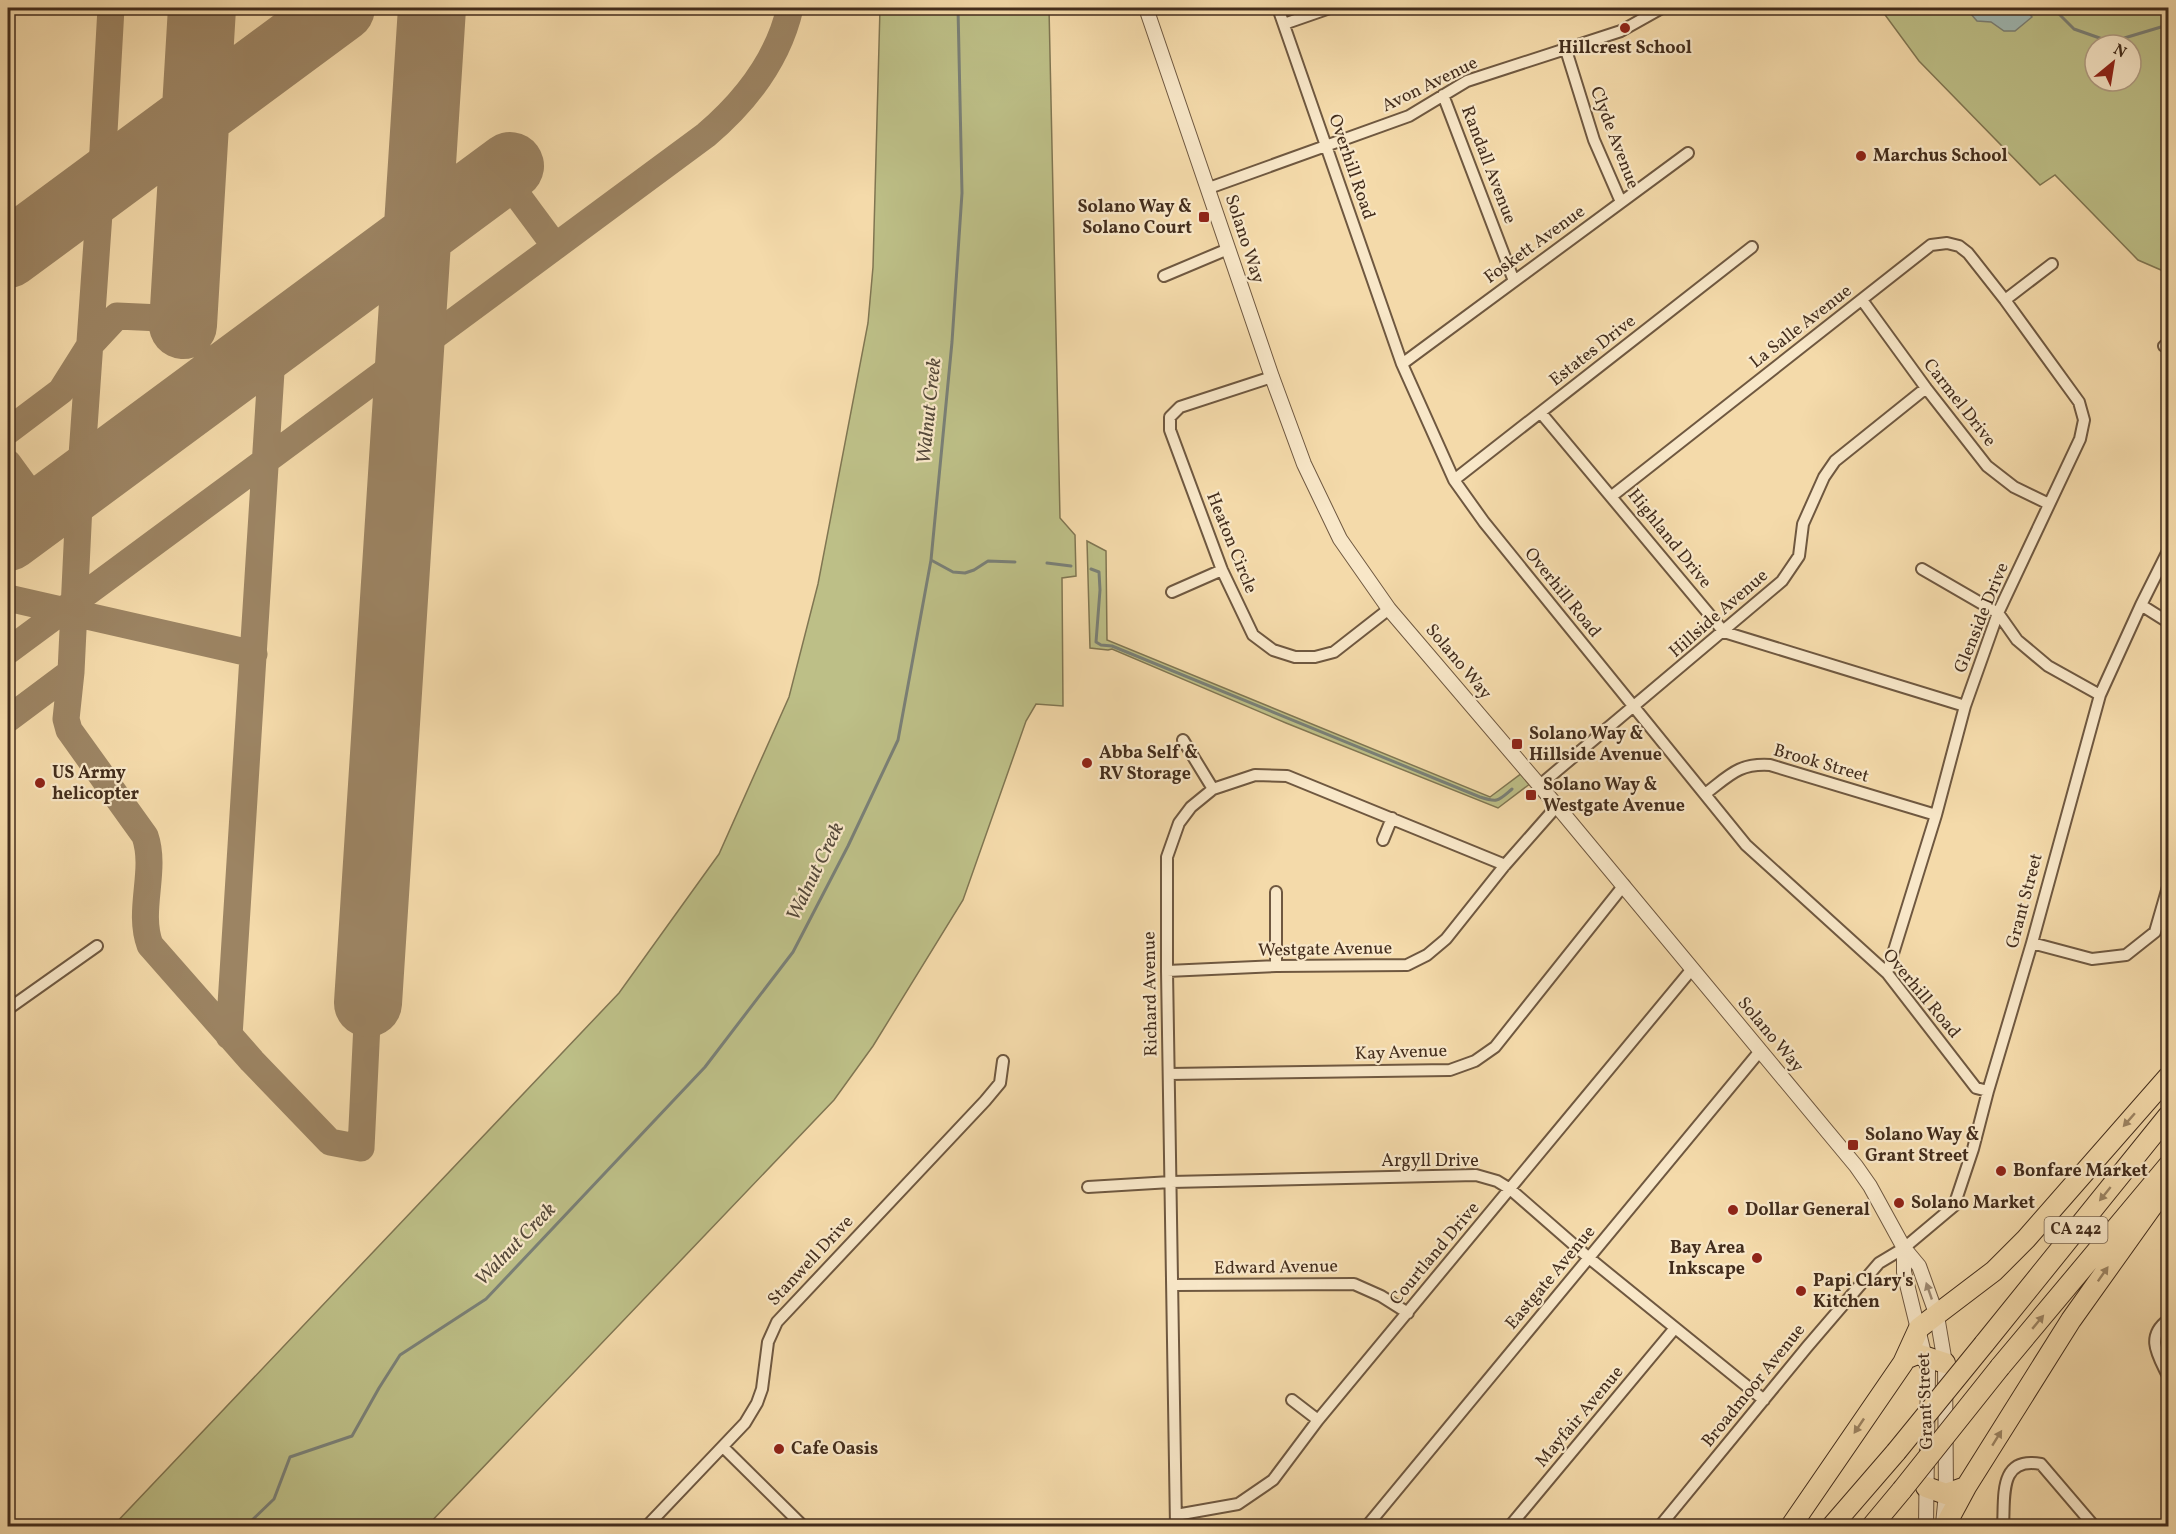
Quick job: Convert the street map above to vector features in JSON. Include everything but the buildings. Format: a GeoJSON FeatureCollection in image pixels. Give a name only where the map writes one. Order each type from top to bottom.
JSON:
{"type":"FeatureCollection","features":[{"type":"Feature","properties":{"kind":"highway"},"geometry":{"type":"LineString","coordinates":[[1791,1527],[1905,1359],[1919,1328],[1994,1271],[2026,1239],[2169,1077]]}},
{"type":"Feature","properties":{"kind":"highway","name":"CA 242"},"geometry":{"type":"LineString","coordinates":[[1832,1527],[1896,1452],[2169,1116]]}},
{"type":"Feature","properties":{"kind":"highway","name":"CA 242"},"geometry":{"type":"LineString","coordinates":[[1872,1527],[2001,1367],[2169,1166]]}},
{"type":"Feature","properties":{"kind":"highway"},"geometry":{"type":"LineString","coordinates":[[1944,1527],[1966,1487],[2071,1320],[2169,1184]]}},
{"type":"Feature","properties":{"kind":"highway"},"geometry":{"type":"LineString","coordinates":[[1905,1359],[1917,1354],[1945,1363]]}},
{"type":"Feature","properties":{"kind":"highway"},"geometry":{"type":"LineString","coordinates":[[1926,1487],[1946,1494],[1966,1487]]}},
{"type":"Feature","properties":{"kind":"street","name":"Solano Way"},"geometry":{"type":"LineString","coordinates":[[1146,8],[1272,377],[1304,464],[1340,539],[1389,609],[1624,885],[1870,1186],[1904,1248]]}},
{"type":"Feature","properties":{"kind":"street","name":"Overhill Road"},"geometry":{"type":"LineString","coordinates":[[1278,8],[1402,364],[1454,480],[1484,522],[1746,845],[1887,973],[1976,1088],[1988,1091]]}},
{"type":"Feature","properties":{"kind":"street"},"geometry":{"type":"LineString","coordinates":[[1284,24],[1330,8]]}},
{"type":"Feature","properties":{"kind":"street","name":"Avon Avenue"},"geometry":{"type":"LineString","coordinates":[[1209,188],[1409,116],[1467,81],[1621,31],[1662,8]]}},
{"type":"Feature","properties":{"kind":"street","name":"Clyde Avenue"},"geometry":{"type":"LineString","coordinates":[[1566,50],[1594,140],[1621,202]]}},
{"type":"Feature","properties":{"kind":"street","name":"Randall Avenue"},"geometry":{"type":"LineString","coordinates":[[1443,95],[1515,281]]}},
{"type":"Feature","properties":{"kind":"street","name":"Foskett Avenue"},"geometry":{"type":"LineString","coordinates":[[1402,364],[1688,153]]}},
{"type":"Feature","properties":{"kind":"street","name":"La Salle Avenue"},"geometry":{"type":"LineString","coordinates":[[1612,496],[1931,245],[1947,243],[1959,246],[1968,253],[2005,300]]}},
{"type":"Feature","properties":{"kind":"street","name":"Estates Drive"},"geometry":{"type":"LineString","coordinates":[[1454,480],[1752,247]]}},
{"type":"Feature","properties":{"kind":"street"},"geometry":{"type":"LineString","coordinates":[[1164,276],[1228,249]]}},
{"type":"Feature","properties":{"kind":"street"},"geometry":{"type":"LineString","coordinates":[[2005,300],[2052,264]]}},
{"type":"Feature","properties":{"kind":"street","name":"Carmel Drive"},"geometry":{"type":"LineString","coordinates":[[1862,300],[1926,388],[1987,466],[2014,487],[2049,504]]}},
{"type":"Feature","properties":{"kind":"street","name":"Glenside Drive"},"geometry":{"type":"LineString","coordinates":[[1887,973],[1936,815],[1965,706],[1998,613],[2080,439],[2084,420],[2079,402],[2005,300]]}},
{"type":"Feature","properties":{"kind":"street","name":"Heaton Circle"},"geometry":{"type":"LineString","coordinates":[[1272,377],[1180,407],[1170,417],[1170,430],[1222,570],[1253,635],[1273,651],[1294,657],[1315,657],[1334,652],[1389,609]]}},
{"type":"Feature","properties":{"kind":"street","name":"Hillside Avenue"},"geometry":{"type":"LineString","coordinates":[[1540,785],[1782,581],[1799,556],[1803,524],[1824,477],[1835,461],[1926,388]]}},
{"type":"Feature","properties":{"kind":"street","name":"Highland Drive"},"geometry":{"type":"LineString","coordinates":[[1541,413],[1724,632]]}},
{"type":"Feature","properties":{"kind":"street","name":"Grant Street"},"geometry":{"type":"LineString","coordinates":[[1926,1527],[1928,1370],[1904,1272],[1904,1248],[1954,1206],[1973,1149],[2032,944],[2100,695],[2141,605],[2169,551]]}},
{"type":"Feature","properties":{"kind":"street"},"geometry":{"type":"LineString","coordinates":[[1922,569],[1998,613],[2017,640],[2048,666],[2100,695]]}},
{"type":"Feature","properties":{"kind":"street"},"geometry":{"type":"LineString","coordinates":[[1172,592],[1222,570]]}},
{"type":"Feature","properties":{"kind":"street"},"geometry":{"type":"LineString","coordinates":[[2141,605],[2169,622]]}},
{"type":"Feature","properties":{"kind":"street"},"geometry":{"type":"LineString","coordinates":[[1724,632],[1965,706]]}},
{"type":"Feature","properties":{"kind":"street"},"geometry":{"type":"LineString","coordinates":[[1183,740],[1213,789]]}},
{"type":"Feature","properties":{"kind":"street","name":"Brook Street"},"geometry":{"type":"LineString","coordinates":[[1705,794],[1741,767],[1755,764],[1770,765],[1936,815]]}},
{"type":"Feature","properties":{"kind":"street","name":"Richard Avenue"},"geometry":{"type":"LineString","coordinates":[[1176,1521],[1167,857],[1179,823],[1191,807],[1213,789],[1255,775],[1287,776],[1505,865]]}},
{"type":"Feature","properties":{"kind":"street","name":"Westgate Avenue"},"geometry":{"type":"LineString","coordinates":[[1167,971],[1276,966],[1407,965],[1427,955],[1446,939],[1505,865],[1557,806]]}},
{"type":"Feature","properties":{"kind":"street"},"geometry":{"type":"LineString","coordinates":[[1383,840],[1392,818]]}},
{"type":"Feature","properties":{"kind":"street","name":"Kay Avenue"},"geometry":{"type":"LineString","coordinates":[[1169,1074],[1450,1070],[1475,1061],[1494,1047],[1624,885]]}},
{"type":"Feature","properties":{"kind":"street"},"geometry":{"type":"LineString","coordinates":[[2032,944],[2092,959],[2126,955],[2155,932],[2169,887]]}},
{"type":"Feature","properties":{"kind":"street"},"geometry":{"type":"LineString","coordinates":[[1276,892],[1276,966]]}},
{"type":"Feature","properties":{"kind":"street"},"geometry":{"type":"LineString","coordinates":[[8,1009],[97,946]]}},
{"type":"Feature","properties":{"kind":"street","name":"Courtland Drive"},"geometry":{"type":"LineString","coordinates":[[1176,1521],[1238,1504],[1273,1480],[1318,1420],[1692,969]]}},
{"type":"Feature","properties":{"kind":"street","name":"Eastgate Avenue"},"geometry":{"type":"LineString","coordinates":[[1367,1527],[1760,1051]]}},
{"type":"Feature","properties":{"kind":"street","name":"Stanwell Drive"},"geometry":{"type":"LineString","coordinates":[[647,1527],[745,1423],[762,1389],[768,1342],[777,1322],[985,1101],[1000,1083],[1003,1061]]}},
{"type":"Feature","properties":{"kind":"street","name":"Argyll Drive"},"geometry":{"type":"LineString","coordinates":[[1088,1187],[1171,1182],[1476,1175],[1497,1181],[1510,1189],[1589,1258],[1764,1400]]}},
{"type":"Feature","properties":{"kind":"street","name":"Grant Street"},"geometry":{"type":"LineString","coordinates":[[1904,1248],[1919,1266],[1937,1316],[1945,1363],[1944,1527]]}},
{"type":"Feature","properties":{"kind":"street","name":"Broadmoor Avenue"},"geometry":{"type":"LineString","coordinates":[[1660,1527],[1879,1263],[1904,1248]]}},
{"type":"Feature","properties":{"kind":"street","name":"Edward Avenue"},"geometry":{"type":"LineString","coordinates":[[1173,1286],[1354,1284],[1381,1296],[1408,1313]]}},
{"type":"Feature","properties":{"kind":"street"},"geometry":{"type":"LineString","coordinates":[[2169,1320],[2159,1328],[2154,1340],[2159,1358],[2169,1376]]}},
{"type":"Feature","properties":{"kind":"street","name":"Mayfair Avenue"},"geometry":{"type":"LineString","coordinates":[[1510,1527],[1676,1328]]}},
{"type":"Feature","properties":{"kind":"street"},"geometry":{"type":"LineString","coordinates":[[1292,1400],[1318,1420]]}},
{"type":"Feature","properties":{"kind":"street"},"geometry":{"type":"LineString","coordinates":[[723,1447],[803,1527]]}},
{"type":"Feature","properties":{"kind":"street"},"geometry":{"type":"LineString","coordinates":[[2003,1527],[2006,1481],[2010,1472],[2020,1463],[2041,1464],[2094,1527]]}},
{"type":"Feature","properties":{"kind":"green space"},"geometry":{"type":"Polygon","coordinates":[[[880,8],[1049,8],[1060,518],[1075,535],[1076,576],[1062,578],[1063,706],[1036,704],[1026,721],[963,900],[873,1046],[834,1100],[427,1526],[113,1526],[619,993],[719,854],[789,697],[818,584],[868,323],[873,267],[880,8]]]}},
{"type":"Feature","properties":{"kind":"green space"},"geometry":{"type":"Polygon","coordinates":[[[1880,8],[2168,8],[2168,273],[2138,260],[2055,175],[2040,185],[1919,61],[1880,8]]]}},
{"type":"Feature","properties":{"kind":"green space"},"geometry":{"type":"Polygon","coordinates":[[[1087,541],[1106,551],[1107,640],[1490,797],[1526,770],[1535,780],[1498,808],[1286,723],[1112,649],[1090,648],[1087,541]]]}},
{"type":"Feature","properties":{"kind":"water"},"geometry":{"type":"Polygon","coordinates":[[[1970,8],[2025,8],[2032,17],[2015,31],[2004,31],[1991,22],[1977,21],[1970,13],[1970,8]]]}},
{"type":"Feature","properties":{"kind":"waterway","name":"Walnut Creek"},"geometry":{"type":"LineString","coordinates":[[246,1526],[274,1499],[290,1457],[352,1436],[400,1355],[486,1299],[705,1067],[793,952],[848,846],[898,740],[931,560],[952,342],[962,193],[958,8]]}},
{"type":"Feature","properties":{"kind":"waterway"},"geometry":{"type":"LineString","coordinates":[[2053,8],[2074,29],[2111,42],[2161,27],[2168,20]]}},
{"type":"Feature","properties":{"kind":"waterway"},"geometry":{"type":"LineString","coordinates":[[931,560],[953,572],[965,573],[988,561],[1015,562]]}},
{"type":"Feature","properties":{"kind":"waterway"},"geometry":{"type":"LineString","coordinates":[[1047,563],[1071,566]]}},
{"type":"Feature","properties":{"kind":"waterway"},"geometry":{"type":"LineString","coordinates":[[1091,569],[1099,572],[1096,642],[1101,645],[1112,646],[1480,797],[1498,800],[1512,789]]}},
{"type":"Feature","properties":{"kind":"taxiway"},"geometry":{"type":"LineString","coordinates":[[111,8],[80,484],[71,672],[66,719],[69,730],[145,836],[149,863],[145,918],[150,945],[252,1061],[330,1142],[361,1148],[368,1003]]}},
{"type":"Feature","properties":{"kind":"taxiway"},"geometry":{"type":"LineString","coordinates":[[8,651],[706,135],[747,94],[769,62],[785,27],[790,8]]}},
{"type":"Feature","properties":{"kind":"taxiway"},"geometry":{"type":"LineString","coordinates":[[501,173],[555,246]]}},
{"type":"Feature","properties":{"kind":"taxiway"},"geometry":{"type":"LineString","coordinates":[[8,431],[61,391],[90,345],[117,316],[183,319]]}},
{"type":"Feature","properties":{"kind":"taxiway"},"geometry":{"type":"LineString","coordinates":[[229,1036],[273,340]]}},
{"type":"Feature","properties":{"kind":"taxiway"},"geometry":{"type":"LineString","coordinates":[[8,463],[43,511]]}},
{"type":"Feature","properties":{"kind":"taxiway"},"geometry":{"type":"LineString","coordinates":[[8,598],[254,654]]}},
{"type":"Feature","properties":{"kind":"taxiway"},"geometry":{"type":"LineString","coordinates":[[8,719],[71,672]]}},
{"type":"Feature","properties":{"kind":"runway"},"geometry":{"type":"LineString","coordinates":[[183,325],[202,8]]}},
{"type":"Feature","properties":{"kind":"runway"},"geometry":{"type":"LineString","coordinates":[[8,254],[341,8]]}},
{"type":"Feature","properties":{"kind":"runway"},"geometry":{"type":"LineString","coordinates":[[368,1003],[432,8]]}},
{"type":"Feature","properties":{"kind":"runway"},"geometry":{"type":"LineString","coordinates":[[8,537],[510,166]]}},
{"type":"Feature","properties":{"kind":"place","name":"Hillcrest School"},"geometry":{"type":"Point","coordinates":[1625,28]}},
{"type":"Feature","properties":{"kind":"place","name":"Marchus School"},"geometry":{"type":"Point","coordinates":[1861,156]}},
{"type":"Feature","properties":{"kind":"place","name":"Solano Way & Solano Court"},"geometry":{"type":"Point","coordinates":[1204,217]}},
{"type":"Feature","properties":{"kind":"place","name":"Solano Way & Hillside Avenue"},"geometry":{"type":"Point","coordinates":[1517,744]}},
{"type":"Feature","properties":{"kind":"place","name":"Abba Self & RV Storage"},"geometry":{"type":"Point","coordinates":[1087,763]}},
{"type":"Feature","properties":{"kind":"place","name":"US Army helicopter"},"geometry":{"type":"Point","coordinates":[40,783]}},
{"type":"Feature","properties":{"kind":"place","name":"Solano Way & Westgate Avenue"},"geometry":{"type":"Point","coordinates":[1531,795]}},
{"type":"Feature","properties":{"kind":"place","name":"Solano Way & Grant Street"},"geometry":{"type":"Point","coordinates":[1853,1145]}},
{"type":"Feature","properties":{"kind":"place","name":"Bonfare Market"},"geometry":{"type":"Point","coordinates":[2001,1171]}},
{"type":"Feature","properties":{"kind":"place","name":"Solano Market"},"geometry":{"type":"Point","coordinates":[1899,1203]}},
{"type":"Feature","properties":{"kind":"place","name":"Dollar General"},"geometry":{"type":"Point","coordinates":[1733,1210]}},
{"type":"Feature","properties":{"kind":"place","name":"Bay Area Inkscape"},"geometry":{"type":"Point","coordinates":[1757,1258]}},
{"type":"Feature","properties":{"kind":"place","name":"Papi Clary's Kitchen"},"geometry":{"type":"Point","coordinates":[1801,1291]}},
{"type":"Feature","properties":{"kind":"place","name":"Cafe Oasis"},"geometry":{"type":"Point","coordinates":[779,1449]}}]}
